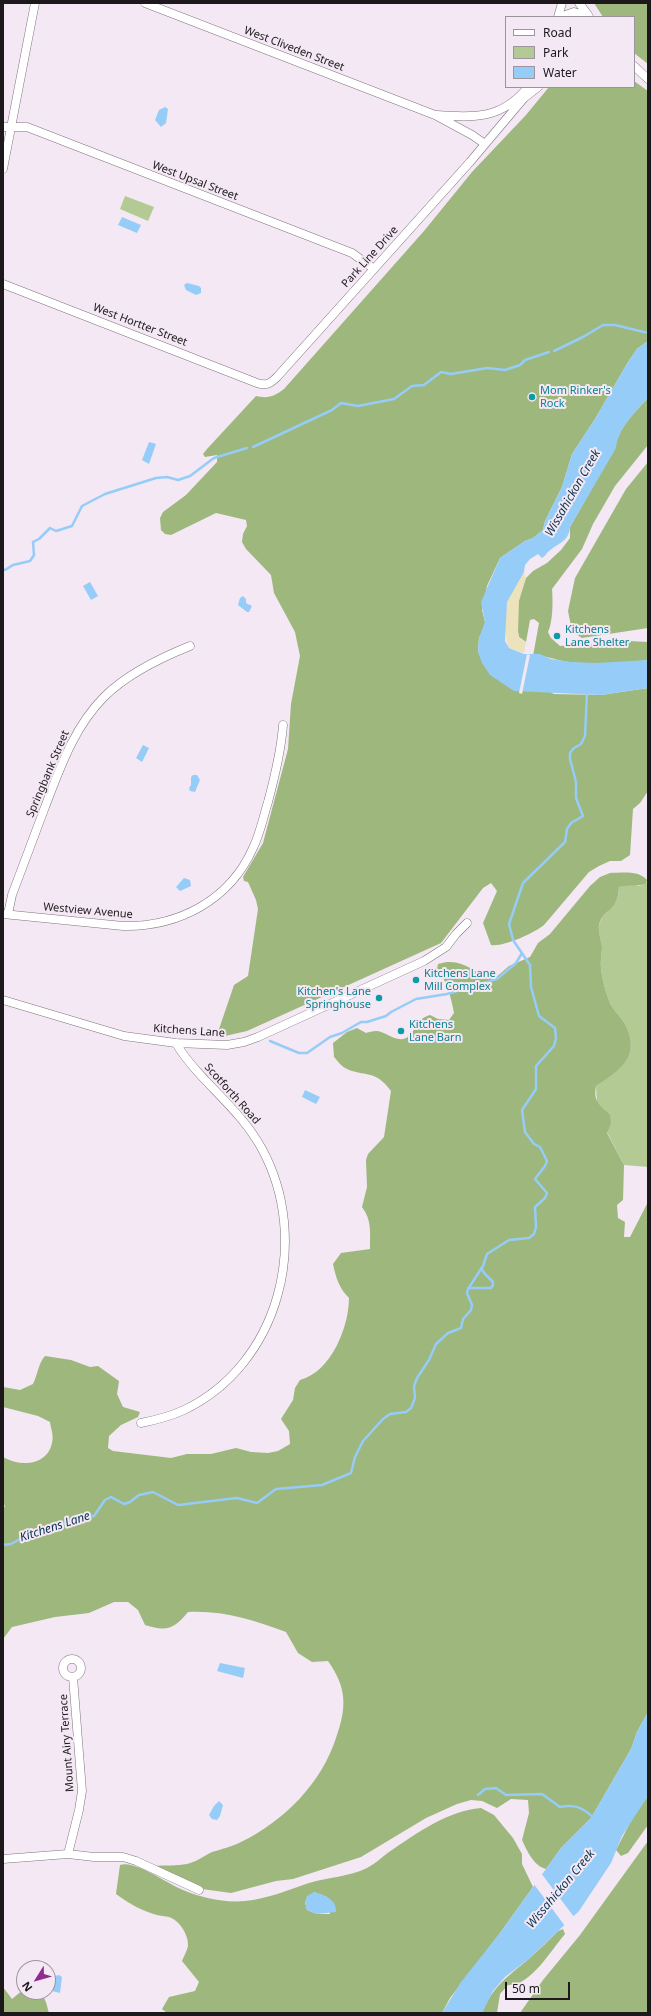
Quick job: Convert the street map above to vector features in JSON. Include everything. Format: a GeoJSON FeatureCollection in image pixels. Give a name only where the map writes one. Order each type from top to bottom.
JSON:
{"type":"FeatureCollection","features":[{"type":"Feature","properties":{"kind":"street"},"geometry":{"type":"LineString","coordinates":[[3,169],[7,126],[35,3]]}},
{"type":"Feature","properties":{"kind":"street","name":"West Cliveden Street"},"geometry":{"type":"LineString","coordinates":[[146,3],[435,115],[472,135],[485,144]]}},
{"type":"Feature","properties":{"kind":"street"},"geometry":{"type":"LineString","coordinates":[[559,16],[562,3]]}},
{"type":"Feature","properties":{"kind":"street"},"geometry":{"type":"LineString","coordinates":[[579,3],[588,16]]}},
{"type":"Feature","properties":{"kind":"street"},"geometry":{"type":"LineString","coordinates":[[562,16],[574,12],[586,16]]}},
{"type":"Feature","properties":{"kind":"street"},"geometry":{"type":"LineString","coordinates":[[635,67],[645,77]]}},
{"type":"Feature","properties":{"kind":"street"},"geometry":{"type":"LineString","coordinates":[[635,72],[645,77]]}},
{"type":"Feature","properties":{"kind":"street","name":"West Cliveden Street"},"geometry":{"type":"LineString","coordinates":[[435,115],[465,118],[485,115],[512,103],[528,88]]}},
{"type":"Feature","properties":{"kind":"street"},"geometry":{"type":"LineString","coordinates":[[524,98],[529,88]]}},
{"type":"Feature","properties":{"kind":"street"},"geometry":{"type":"LineString","coordinates":[[524,98],[537,88]]}},
{"type":"Feature","properties":{"kind":"street","name":"Park Line Drive"},"geometry":{"type":"LineString","coordinates":[[269,384],[374,270],[524,98]]}},
{"type":"Feature","properties":{"kind":"street","name":"West Upsal Street"},"geometry":{"type":"LineString","coordinates":[[7,126],[27,127],[352,253],[374,270]]}},
{"type":"Feature","properties":{"kind":"street","name":"West Hortter Street"},"geometry":{"type":"LineString","coordinates":[[3,284],[262,385],[269,384]]}},
{"type":"Feature","properties":{"kind":"street","name":"Springbank Street"},"geometry":{"type":"LineString","coordinates":[[5,914],[58,773],[71,743],[84,722],[100,700],[118,685],[152,664],[190,646]]}},
{"type":"Feature","properties":{"kind":"street","name":"Westview Avenue"},"geometry":{"type":"LineString","coordinates":[[5,914],[123,926],[141,926],[161,923],[178,918],[212,900],[233,881],[256,842],[278,764],[283,725]]}},
{"type":"Feature","properties":{"kind":"street","name":"Kitchens Lane"},"geometry":{"type":"LineString","coordinates":[[3,1000],[124,1036],[176,1043],[227,1045],[251,1040],[424,961],[446,947],[467,923]]}},
{"type":"Feature","properties":{"kind":"street","name":"Scotforth Road"},"geometry":{"type":"LineString","coordinates":[[141,1423],[174,1414],[196,1403],[219,1386],[239,1367],[255,1346],[270,1317],[280,1291],[286,1249],[286,1231],[281,1198],[273,1170],[262,1148],[243,1121],[186,1059],[176,1043]]}},
{"type":"Feature","properties":{"kind":"street","name":"Mount Airy Terrace"},"geometry":{"type":"LineString","coordinates":[[68,1854],[82,1791],[73,1677]]}},
{"type":"Feature","properties":{"kind":"street"},"geometry":{"type":"LineString","coordinates":[[3,1859],[68,1854],[129,1859],[199,1890]]}},
{"type":"Feature","properties":{"kind":"green space"},"geometry":{"type":"Polygon","coordinates":[[[594,3],[648,3],[648,64],[635,54],[635,16],[602,16],[594,3]]]}},
{"type":"Feature","properties":{"kind":"green space"},"geometry":{"type":"Polygon","coordinates":[[[635,82],[648,91],[648,341],[637,349],[628,362],[595,419],[572,454],[562,487],[545,521],[543,530],[533,538],[525,541],[500,558],[487,586],[482,610],[485,622],[479,638],[478,652],[554,694],[601,695],[648,688],[648,791],[640,803],[633,809],[630,855],[621,861],[610,861],[589,872],[544,925],[519,939],[503,944],[491,945],[483,923],[497,891],[491,883],[483,888],[441,943],[247,1031],[216,1038],[234,985],[248,976],[258,909],[256,900],[248,882],[244,881],[243,877],[263,843],[288,749],[291,704],[300,656],[295,632],[274,593],[271,575],[246,549],[242,542],[243,534],[247,526],[246,520],[216,513],[171,535],[165,534],[161,530],[160,518],[163,512],[186,495],[217,462],[217,455],[205,457],[203,454],[207,449],[256,396],[271,396],[284,389],[424,231],[472,172],[526,115],[548,88],[635,88],[635,82]]]}},
{"type":"Feature","properties":{"kind":"green space"},"geometry":{"type":"Polygon","coordinates":[[[125,196],[154,207],[148,221],[120,209],[125,196]]]}},
{"type":"Feature","properties":{"kind":"green space"},"geometry":{"type":"Polygon","coordinates":[[[648,398],[648,445],[615,486],[593,524],[582,549],[552,589],[552,617],[548,632],[551,638],[560,646],[629,641],[648,642],[648,660],[588,664],[533,656],[539,623],[534,619],[530,620],[526,642],[519,637],[518,632],[518,601],[526,578],[533,571],[547,563],[561,550],[570,538],[570,527],[615,448],[623,427],[648,398]]]}},
{"type":"Feature","properties":{"kind":"green space"},"geometry":{"type":"Polygon","coordinates":[[[648,462],[648,628],[582,638],[572,631],[568,611],[575,578],[626,489],[648,462]]]}},
{"type":"Feature","properties":{"kind":"green space"},"geometry":{"type":"Polygon","coordinates":[[[610,873],[635,873],[647,880],[646,884],[619,887],[616,902],[601,920],[599,925],[602,947],[601,965],[604,986],[610,1003],[626,1026],[630,1037],[631,1046],[629,1055],[620,1069],[596,1086],[595,1092],[596,1100],[610,1115],[611,1124],[607,1133],[624,1165],[623,1200],[617,1205],[618,1218],[625,1222],[624,1237],[630,1237],[648,1202],[648,1712],[637,1732],[631,1749],[591,1818],[561,1848],[546,1869],[534,1861],[522,1840],[529,1813],[528,1800],[511,1799],[497,1808],[482,1801],[471,1800],[457,1804],[426,1818],[361,1857],[293,1879],[276,1881],[231,1893],[202,1889],[154,1866],[187,1864],[212,1852],[237,1844],[272,1823],[299,1799],[311,1786],[321,1771],[340,1727],[343,1698],[339,1680],[328,1661],[312,1662],[298,1653],[286,1632],[226,1614],[201,1612],[188,1612],[170,1628],[153,1627],[145,1625],[138,1610],[128,1602],[114,1602],[89,1613],[55,1617],[12,1627],[3,1639],[3,1509],[5,1506],[3,1503],[3,1457],[25,1463],[39,1460],[49,1451],[53,1438],[50,1422],[38,1416],[3,1407],[3,1387],[20,1390],[33,1384],[41,1362],[45,1356],[71,1360],[90,1367],[98,1366],[119,1381],[117,1394],[123,1407],[140,1412],[138,1417],[121,1425],[109,1436],[108,1448],[113,1451],[171,1458],[187,1454],[211,1454],[236,1448],[251,1452],[268,1453],[278,1451],[290,1444],[289,1431],[281,1419],[293,1400],[295,1388],[300,1380],[321,1368],[329,1358],[342,1335],[346,1322],[349,1298],[338,1282],[333,1264],[341,1253],[370,1249],[369,1222],[362,1207],[367,1187],[366,1160],[368,1154],[384,1137],[391,1091],[385,1084],[374,1076],[358,1073],[342,1066],[334,1057],[333,1043],[347,1032],[357,1028],[366,1033],[376,1031],[394,1038],[402,1039],[410,1035],[418,1023],[425,1017],[430,1015],[438,1019],[449,1020],[454,1013],[448,990],[437,969],[438,964],[454,962],[467,966],[494,979],[509,966],[530,957],[538,943],[550,934],[590,886],[600,877],[610,873]]]}},
{"type":"Feature","properties":{"kind":"green space"},"geometry":{"type":"Polygon","coordinates":[[[648,883],[648,1167],[624,1165],[607,1132],[611,1124],[605,1110],[597,1103],[596,1086],[619,1069],[629,1055],[631,1046],[630,1037],[626,1026],[610,1003],[604,986],[601,965],[602,947],[599,926],[603,916],[616,901],[619,887],[629,884],[639,886],[648,883]]]}},
{"type":"Feature","properties":{"kind":"green space"},"geometry":{"type":"Polygon","coordinates":[[[648,1796],[648,1825],[628,1853],[621,1856],[616,1850],[633,1817],[648,1796]]]}},
{"type":"Feature","properties":{"kind":"green space"},"geometry":{"type":"Polygon","coordinates":[[[481,1808],[494,1815],[513,1838],[522,1854],[522,1864],[533,1887],[450,1998],[442,2013],[167,2013],[162,2009],[169,1997],[195,1991],[199,1982],[182,1961],[188,1946],[187,1937],[183,1928],[173,1919],[141,1909],[130,1904],[116,1894],[120,1865],[127,1864],[143,1869],[176,1887],[205,1898],[221,1901],[253,1900],[316,1881],[360,1871],[373,1865],[389,1852],[433,1824],[456,1813],[481,1808]],[[314,1892],[305,1902],[307,1910],[317,1914],[330,1914],[327,1897],[314,1892]]]}},
{"type":"Feature","properties":{"kind":"green space"},"geometry":{"type":"Polygon","coordinates":[[[648,1841],[648,2013],[520,2013],[543,1980],[580,1935],[648,1841]]]}},
{"type":"Feature","properties":{"kind":"green space"},"geometry":{"type":"Polygon","coordinates":[[[563,1929],[565,1934],[540,1966],[525,1980],[516,1984],[508,1985],[500,1994],[497,2013],[482,2013],[491,1995],[502,1982],[558,1931],[563,1929]]]}},
{"type":"Feature","properties":{"kind":"green space"},"geometry":{"type":"Polygon","coordinates":[[[3,1987],[12,1999],[16,1996],[16,2000],[45,2000],[49,2013],[3,2013],[3,1987]]]}},
{"type":"Feature","properties":{"kind":"sand"},"geometry":{"type":"Polygon","coordinates":[[[524,572],[526,578],[519,601],[518,632],[519,637],[526,642],[524,653],[509,648],[505,618],[508,598],[524,572]]]}},
{"type":"Feature","properties":{"kind":"water"},"geometry":{"type":"Polygon","coordinates":[[[165,107],[168,109],[166,123],[161,127],[155,120],[159,110],[165,107]]]}},
{"type":"Feature","properties":{"kind":"water"},"geometry":{"type":"Polygon","coordinates":[[[122,217],[141,225],[137,233],[118,225],[122,217]]]}},
{"type":"Feature","properties":{"kind":"water"},"geometry":{"type":"Polygon","coordinates":[[[187,283],[199,286],[201,288],[201,293],[196,295],[186,290],[184,285],[187,283]]]}},
{"type":"Feature","properties":{"kind":"water","name":"Wissahickon Creek"},"geometry":{"type":"Polygon","coordinates":[[[648,341],[648,398],[624,427],[617,441],[616,448],[570,527],[566,539],[542,558],[538,554],[530,559],[525,565],[524,572],[507,602],[505,641],[509,648],[524,654],[540,654],[551,659],[571,662],[596,663],[648,660],[648,688],[601,695],[514,691],[490,675],[482,663],[478,652],[479,638],[485,622],[481,602],[500,558],[525,541],[533,538],[543,530],[545,521],[562,487],[572,454],[595,419],[628,362],[637,349],[648,341]]]}},
{"type":"Feature","properties":{"kind":"water"},"geometry":{"type":"Polygon","coordinates":[[[149,442],[156,444],[149,464],[142,460],[149,442]]]}},
{"type":"Feature","properties":{"kind":"water"},"geometry":{"type":"Polygon","coordinates":[[[90,582],[98,596],[91,600],[83,586],[90,582]]]}},
{"type":"Feature","properties":{"kind":"water"},"geometry":{"type":"Polygon","coordinates":[[[243,596],[246,599],[246,603],[252,606],[249,612],[238,605],[240,598],[243,596]]]}},
{"type":"Feature","properties":{"kind":"water"},"geometry":{"type":"Polygon","coordinates":[[[143,745],[149,748],[142,762],[136,758],[143,745]]]}},
{"type":"Feature","properties":{"kind":"water"},"geometry":{"type":"Polygon","coordinates":[[[193,775],[197,775],[200,780],[195,792],[190,791],[189,788],[191,785],[191,777],[193,775]]]}},
{"type":"Feature","properties":{"kind":"water"},"geometry":{"type":"Polygon","coordinates":[[[184,878],[190,880],[191,886],[180,891],[176,887],[184,878]]]}},
{"type":"Feature","properties":{"kind":"water"},"geometry":{"type":"Polygon","coordinates":[[[305,1090],[320,1097],[316,1104],[302,1097],[305,1090]]]}},
{"type":"Feature","properties":{"kind":"water"},"geometry":{"type":"Polygon","coordinates":[[[220,1663],[245,1668],[243,1678],[217,1671],[220,1663]]]}},
{"type":"Feature","properties":{"kind":"water","name":"Wissahickon Creek"},"geometry":{"type":"Polygon","coordinates":[[[648,1712],[648,1796],[622,1836],[611,1863],[579,1911],[530,1958],[505,1977],[493,1991],[482,2013],[442,2013],[461,1982],[500,1933],[561,1848],[591,1818],[631,1749],[637,1732],[648,1712]]]}},
{"type":"Feature","properties":{"kind":"water"},"geometry":{"type":"Polygon","coordinates":[[[219,1801],[223,1805],[220,1816],[217,1820],[212,1819],[209,1815],[219,1801]]]}},
{"type":"Feature","properties":{"kind":"water"},"geometry":{"type":"Polygon","coordinates":[[[314,1892],[329,1898],[336,1908],[336,1912],[317,1914],[307,1910],[305,1902],[307,1896],[314,1892]]]}},
{"type":"Feature","properties":{"kind":"water"},"geometry":{"type":"Polygon","coordinates":[[[59,1975],[62,1977],[60,1993],[56,1992],[56,1976],[59,1975]]]}},
{"type":"Feature","properties":{"kind":"pier"},"geometry":{"type":"Polygon","coordinates":[[[527,654],[530,655],[522,694],[519,693],[527,654]]]}},
{"type":"Feature","properties":{"kind":"pier"},"geometry":{"type":"Polygon","coordinates":[[[541,1873],[574,1917],[565,1926],[533,1883],[541,1873]]]}},
{"type":"Feature","properties":{"kind":"waterway"},"geometry":{"type":"LineString","coordinates":[[554,351],[583,337],[603,325],[615,325],[648,333]]}},
{"type":"Feature","properties":{"kind":"waterway"},"geometry":{"type":"LineString","coordinates":[[253,447],[332,410],[341,403],[358,406],[394,399],[412,386],[424,385],[441,372],[451,374],[487,368],[505,370],[520,365],[525,360],[549,352]]}},
{"type":"Feature","properties":{"kind":"waterway"},"geometry":{"type":"LineString","coordinates":[[3,569],[5,570],[13,565],[30,561],[34,555],[33,542],[39,539],[50,528],[56,531],[72,526],[82,506],[105,494],[156,478],[167,477],[178,480],[190,476],[214,458],[247,448]]}},
{"type":"Feature","properties":{"kind":"waterway","name":"Kitchens Lane"},"geometry":{"type":"LineString","coordinates":[[3,1545],[11,1544],[29,1534],[47,1532],[75,1519],[94,1516],[105,1500],[111,1497],[124,1504],[130,1502],[139,1495],[153,1492],[178,1505],[237,1498],[257,1503],[276,1489],[322,1485],[351,1473],[355,1457],[363,1441],[383,1419],[390,1414],[406,1412],[411,1408],[415,1398],[414,1386],[417,1378],[429,1360],[436,1344],[448,1333],[461,1328],[463,1319],[471,1310],[472,1305],[467,1293],[468,1289],[483,1266],[487,1254],[509,1240],[529,1238],[534,1234],[536,1227],[535,1207],[545,1198],[547,1193],[535,1179],[547,1161],[540,1147],[534,1144],[525,1132],[522,1110],[536,1089],[536,1066],[554,1046],[556,1038],[555,1028],[539,1016],[531,987],[530,965],[513,940],[509,924],[523,883],[565,842],[567,829],[571,823],[583,816],[576,798],[576,782],[570,759],[570,753],[574,748],[581,744],[585,736],[587,692]]}},
{"type":"Feature","properties":{"kind":"waterway"},"geometry":{"type":"LineString","coordinates":[[270,1041],[299,1053],[307,1053],[330,1037],[342,1033],[361,1022],[367,1022],[386,1016],[416,999],[447,994],[497,979],[516,963],[522,953]]}},
{"type":"Feature","properties":{"kind":"waterway","name":"Kitchens Lane"},"geometry":{"type":"LineString","coordinates":[[468,1288],[491,1288],[493,1285],[493,1282],[481,1268]]}},
{"type":"Feature","properties":{"kind":"waterway"},"geometry":{"type":"LineString","coordinates":[[478,1795],[485,1789],[496,1788],[506,1795],[542,1794],[560,1807],[571,1806],[579,1808],[594,1818]]}},
{"type":"Feature","properties":{"kind":"place","name":"Mom Rinker's Rock"},"geometry":{"type":"Point","coordinates":[532,397]}},
{"type":"Feature","properties":{"kind":"place","name":"Kitchens Lane Shelter"},"geometry":{"type":"Point","coordinates":[557,636]}},
{"type":"Feature","properties":{"kind":"place","name":"Kitchens Lane Mill Complex"},"geometry":{"type":"Point","coordinates":[416,980]}},
{"type":"Feature","properties":{"kind":"place","name":"Kitchen's Lane Springhouse"},"geometry":{"type":"Point","coordinates":[379,998]}},
{"type":"Feature","properties":{"kind":"place","name":"Kitchens Lane Barn"},"geometry":{"type":"Point","coordinates":[401,1031]}}]}
